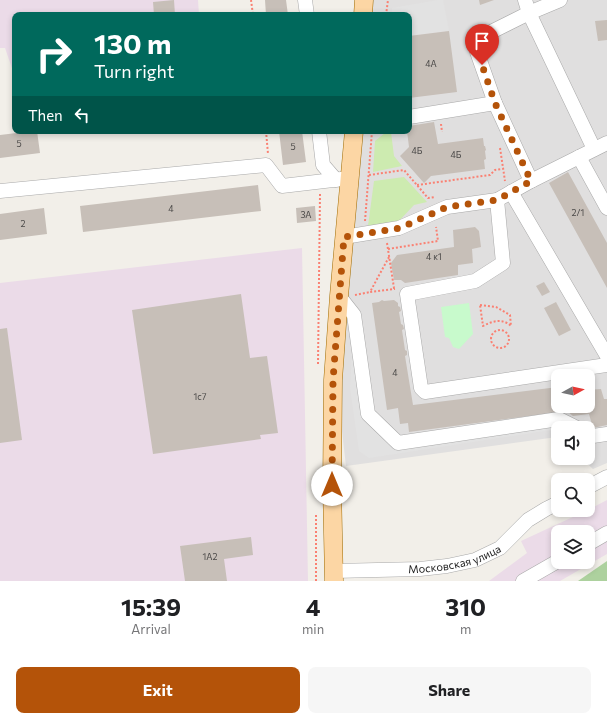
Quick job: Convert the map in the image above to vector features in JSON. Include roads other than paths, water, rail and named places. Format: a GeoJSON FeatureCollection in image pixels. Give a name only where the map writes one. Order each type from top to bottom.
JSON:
{"type":"FeatureCollection","features":[{"type":"Feature","properties":{"kind":"main road"},"geometry":{"type":"LineString","coordinates":[[363,12],[364,0]]}},
{"type":"Feature","properties":{"kind":"main road"},"geometry":{"type":"LineString","coordinates":[[334,576],[332,485],[333,380],[346,296],[343,179],[353,134]]}},
{"type":"Feature","properties":{"kind":"street"},"geometry":{"type":"LineString","coordinates":[[305,0],[306,12]]}},
{"type":"Feature","properties":{"kind":"street"},"geometry":{"type":"LineString","coordinates":[[531,181],[495,103],[477,52],[477,42],[483,36],[528,4],[560,0]]}},
{"type":"Feature","properties":{"kind":"street"},"geometry":{"type":"LineString","coordinates":[[528,4],[594,149]]}},
{"type":"Feature","properties":{"kind":"street"},"geometry":{"type":"LineString","coordinates":[[412,117],[495,103]]}},
{"type":"Feature","properties":{"kind":"street"},"geometry":{"type":"LineString","coordinates":[[319,134],[323,165],[343,179]]}},
{"type":"Feature","properties":{"kind":"street"},"geometry":{"type":"LineString","coordinates":[[344,237],[400,228],[447,207],[497,200],[508,188],[531,181],[607,143]]}},
{"type":"Feature","properties":{"kind":"street"},"geometry":{"type":"LineString","coordinates":[[579,157],[607,208]]}},
{"type":"Feature","properties":{"kind":"street"},"geometry":{"type":"LineString","coordinates":[[0,191],[266,165],[282,186],[343,179]]}},
{"type":"Feature","properties":{"kind":"street"},"geometry":{"type":"LineString","coordinates":[[508,188],[607,356]]}},
{"type":"Feature","properties":{"kind":"street"},"geometry":{"type":"LineString","coordinates":[[497,200],[503,263],[475,281],[407,294],[421,388],[425,392],[607,365]]}},
{"type":"Feature","properties":{"kind":"street"},"geometry":{"type":"LineString","coordinates":[[346,296],[354,315],[368,414],[398,443],[559,419],[563,421]]}},
{"type":"Feature","properties":{"kind":"street"},"geometry":{"type":"LineString","coordinates":[[595,436],[607,434]]}},
{"type":"Feature","properties":{"kind":"street"},"geometry":{"type":"LineString","coordinates":[[595,483],[607,477]]}},
{"type":"Feature","properties":{"kind":"street","name":"Московская улица"},"geometry":{"type":"LineString","coordinates":[[334,576],[447,566],[475,560],[500,548],[528,520],[551,506]]}},
{"type":"Feature","properties":{"kind":"street"},"geometry":{"type":"LineString","coordinates":[[595,540],[607,533]]}},
{"type":"Feature","properties":{"kind":"street"},"geometry":{"type":"LineString","coordinates":[[523,581],[551,565]]}}]}
